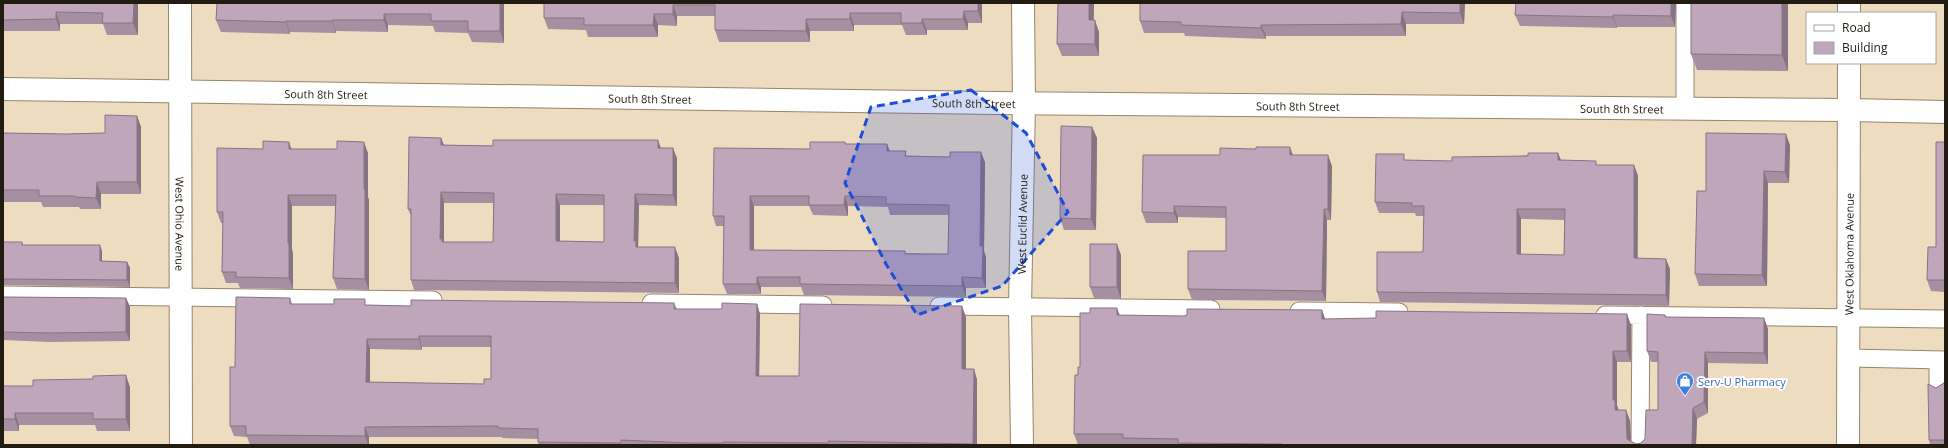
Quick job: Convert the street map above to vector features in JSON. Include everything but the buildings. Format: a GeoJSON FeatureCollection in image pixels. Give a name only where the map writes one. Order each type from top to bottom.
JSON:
{"type":"FeatureCollection","features":[{"type":"Feature","properties":{"kind":"street","name":"West Ohio Avenue"},"geometry":{"type":"LineString","coordinates":[[180,3],[180,445]]}},
{"type":"Feature","properties":{"kind":"street","name":"West Euclid Avenue"},"geometry":{"type":"LineString","coordinates":[[1022,445],[1020,307],[1024,102],[1023,3]]}},
{"type":"Feature","properties":{"kind":"street","name":"West Oklahoma Avenue"},"geometry":{"type":"LineString","coordinates":[[1848,445],[1849,64]]}},
{"type":"Feature","properties":{"kind":"street","name":"South 8th Street"},"geometry":{"type":"LineString","coordinates":[[3,89],[1945,112]]}},
{"type":"Feature","properties":{"kind":"lane"},"geometry":{"type":"LineString","coordinates":[[1685,3],[1685,110]]}},
{"type":"Feature","properties":{"kind":"lane"},"geometry":{"type":"LineString","coordinates":[[3,295],[446,300]]}},
{"type":"Feature","properties":{"kind":"lane"},"geometry":{"type":"LineString","coordinates":[[637,303],[836,305]]}},
{"type":"Feature","properties":{"kind":"lane"},"geometry":{"type":"LineString","coordinates":[[924,306],[1226,310]]}},
{"type":"Feature","properties":{"kind":"lane"},"geometry":{"type":"LineString","coordinates":[[1282,310],[1418,312]]}},
{"type":"Feature","properties":{"kind":"lane"},"geometry":{"type":"LineString","coordinates":[[1585,314],[1945,318]]}},
{"type":"Feature","properties":{"kind":"lane"},"geometry":{"type":"LineString","coordinates":[[1640,445],[1641,315]]}},
{"type":"Feature","properties":{"kind":"lane"},"geometry":{"type":"LineString","coordinates":[[1849,358],[1941,360],[1938,384]]}},
{"type":"Feature","properties":{"kind":"highlighted area"},"geometry":{"type":"Polygon","coordinates":[[[971,90],[1026,133],[1068,212],[1002,286],[917,315],[886,264],[845,183],[871,107],[971,90]]]}},
{"type":"Feature","properties":{"kind":"place","name":"Serv-U Pharmacy"},"geometry":{"type":"Point","coordinates":[1685,396]}}]}
